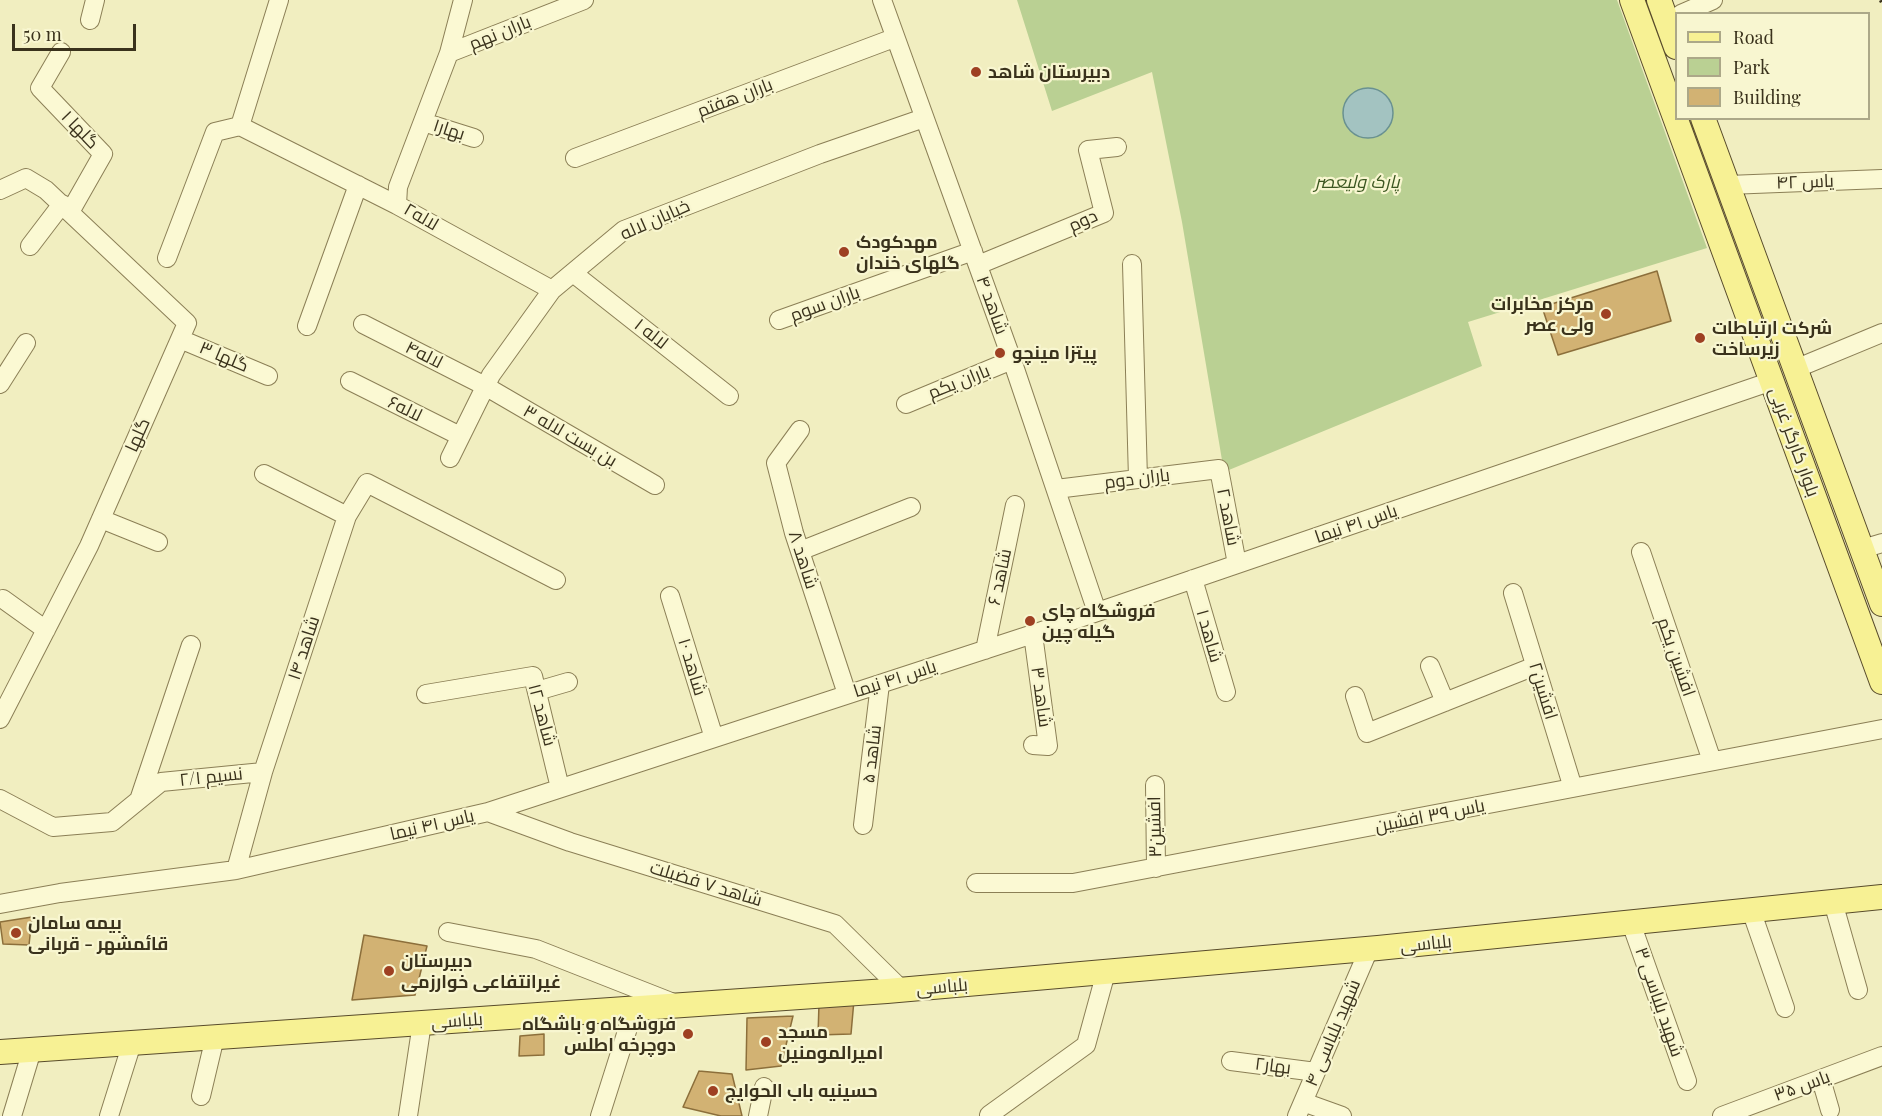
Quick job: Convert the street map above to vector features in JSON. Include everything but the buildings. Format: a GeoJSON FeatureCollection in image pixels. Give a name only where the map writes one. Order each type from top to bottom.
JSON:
{"type":"FeatureCollection","features":[{"type":"Feature","properties":{"kind":"main road","name":"بلوار کارگر غربی"},"geometry":{"type":"LineString","coordinates":[[1632,0],[1675,117]]}},
{"type":"Feature","properties":{"kind":"main road"},"geometry":{"type":"LineString","coordinates":[[1671,12],[1675,35]]}},
{"type":"Feature","properties":{"kind":"main road","name":"بلوار کارگر غربی"},"geometry":{"type":"LineString","coordinates":[[1676,120],[1882,682]]}},
{"type":"Feature","properties":{"kind":"main road","name":"بلوار کارگر غربی"},"geometry":{"type":"LineString","coordinates":[[1704,120],[1796,369],[1872,546],[1882,604]]}},
{"type":"Feature","properties":{"kind":"main road","name":"بلباسی"},"geometry":{"type":"LineString","coordinates":[[0,1052],[902,990],[1369,949],[1882,897]]}},
{"type":"Feature","properties":{"kind":"street"},"geometry":{"type":"LineString","coordinates":[[90,20],[96,0]]}},
{"type":"Feature","properties":{"kind":"street"},"geometry":{"type":"LineString","coordinates":[[240,126],[279,0]]}},
{"type":"Feature","properties":{"kind":"street","name":"لاله۲"},"geometry":{"type":"LineString","coordinates":[[463,0],[449,53],[398,187],[397,205],[552,290]]}},
{"type":"Feature","properties":{"kind":"street","name":"باران نهم"},"geometry":{"type":"LineString","coordinates":[[449,53],[584,0]]}},
{"type":"Feature","properties":{"kind":"street","name":"شاهد ۴"},"geometry":{"type":"LineString","coordinates":[[882,0],[1012,360],[1097,612]]}},
{"type":"Feature","properties":{"kind":"street"},"geometry":{"type":"LineString","coordinates":[[1671,12],[1713,0]]}},
{"type":"Feature","properties":{"kind":"street","name":"باران هفتم"},"geometry":{"type":"LineString","coordinates":[[575,158],[894,38]]}},
{"type":"Feature","properties":{"kind":"street","name":"گلها ۱"},"geometry":{"type":"LineString","coordinates":[[61,52],[40,88],[104,154],[66,208]]}},
{"type":"Feature","properties":{"kind":"street","name":"خیابان لاله"},"geometry":{"type":"LineString","coordinates":[[450,458],[485,387],[552,290],[624,230],[820,154],[924,118]]}},
{"type":"Feature","properties":{"kind":"street","name":"بهار۱"},"geometry":{"type":"LineString","coordinates":[[423,122],[474,138]]}},
{"type":"Feature","properties":{"kind":"street"},"geometry":{"type":"LineString","coordinates":[[166,258],[215,132],[240,126],[397,205]]}},
{"type":"Feature","properties":{"kind":"street","name":"دوم"},"geometry":{"type":"LineString","coordinates":[[975,258],[1104,213],[1088,150],[1116,147]]}},
{"type":"Feature","properties":{"kind":"street","name":"گلها"},"geometry":{"type":"LineString","coordinates":[[0,190],[26,178],[46,190],[187,323],[101,519],[0,718]]}},
{"type":"Feature","properties":{"kind":"street","name":"یاس ۴۲"},"geometry":{"type":"LineString","coordinates":[[1728,185],[1882,179]]}},
{"type":"Feature","properties":{"kind":"street"},"geometry":{"type":"LineString","coordinates":[[307,326],[358,185]]}},
{"type":"Feature","properties":{"kind":"street"},"geometry":{"type":"LineString","coordinates":[[30,246],[66,208]]}},
{"type":"Feature","properties":{"kind":"street","name":"باران سوم"},"geometry":{"type":"LineString","coordinates":[[779,320],[975,258]]}},
{"type":"Feature","properties":{"kind":"street"},"geometry":{"type":"LineString","coordinates":[[1132,264],[1138,479]]}},
{"type":"Feature","properties":{"kind":"street","name":"لاله ۱"},"geometry":{"type":"LineString","coordinates":[[573,273],[729,396]]}},
{"type":"Feature","properties":{"kind":"street","name":"لاله۴"},"geometry":{"type":"LineString","coordinates":[[363,324],[485,387]]}},
{"type":"Feature","properties":{"kind":"street"},"geometry":{"type":"LineString","coordinates":[[1796,369],[1882,333]]}},
{"type":"Feature","properties":{"kind":"street","name":"گلها ۳"},"geometry":{"type":"LineString","coordinates":[[180,339],[268,376]]}},
{"type":"Feature","properties":{"kind":"street"},"geometry":{"type":"LineString","coordinates":[[0,384],[26,343]]}},
{"type":"Feature","properties":{"kind":"street","name":"باران یکم"},"geometry":{"type":"LineString","coordinates":[[906,404],[1012,360]]}},
{"type":"Feature","properties":{"kind":"street","name":"لاله۶"},"geometry":{"type":"LineString","coordinates":[[350,381],[460,436]]}},
{"type":"Feature","properties":{"kind":"street","name":"یاس ۴۱ نیما"},"geometry":{"type":"LineString","coordinates":[[0,904],[60,893],[236,870],[488,812],[1033,634],[1772,381]]}},
{"type":"Feature","properties":{"kind":"street","name":"بن بست لاله ۳"},"geometry":{"type":"LineString","coordinates":[[485,387],[655,485]]}},
{"type":"Feature","properties":{"kind":"street","name":"شاهد ۸"},"geometry":{"type":"LineString","coordinates":[[800,430],[776,463],[800,551],[847,694]]}},
{"type":"Feature","properties":{"kind":"street","name":"باران دوم"},"geometry":{"type":"LineString","coordinates":[[1056,489],[1219,469]]}},
{"type":"Feature","properties":{"kind":"street","name":"شاهد ۲"},"geometry":{"type":"LineString","coordinates":[[1219,469],[1237,564]]}},
{"type":"Feature","properties":{"kind":"street"},"geometry":{"type":"LineString","coordinates":[[264,474],[347,516]]}},
{"type":"Feature","properties":{"kind":"street","name":"شاهد ۱۴"},"geometry":{"type":"LineString","coordinates":[[236,870],[263,772],[347,516],[367,483],[556,580]]}},
{"type":"Feature","properties":{"kind":"street","name":"شاهد ۶"},"geometry":{"type":"LineString","coordinates":[[985,650],[1015,505]]}},
{"type":"Feature","properties":{"kind":"street"},"geometry":{"type":"LineString","coordinates":[[800,551],[911,507]]}},
{"type":"Feature","properties":{"kind":"street"},"geometry":{"type":"LineString","coordinates":[[101,519],[158,542]]}},
{"type":"Feature","properties":{"kind":"street","name":"افشین یکم"},"geometry":{"type":"LineString","coordinates":[[1641,552],[1712,762]]}},
{"type":"Feature","properties":{"kind":"street","name":"شاهد ۱"},"geometry":{"type":"LineString","coordinates":[[1193,579],[1226,692]]}},
{"type":"Feature","properties":{"kind":"street","name":"افشین۲"},"geometry":{"type":"LineString","coordinates":[[1513,593],[1573,788]]}},
{"type":"Feature","properties":{"kind":"street","name":"شاهد ۱۰"},"geometry":{"type":"LineString","coordinates":[[670,596],[714,738]]}},
{"type":"Feature","properties":{"kind":"street"},"geometry":{"type":"LineString","coordinates":[[3,599],[46,630]]}},
{"type":"Feature","properties":{"kind":"street","name":"شاهد ۳"},"geometry":{"type":"LineString","coordinates":[[1033,634],[1047,746],[1033,745]]}},
{"type":"Feature","properties":{"kind":"street"},"geometry":{"type":"LineString","coordinates":[[139,800],[191,645]]}},
{"type":"Feature","properties":{"kind":"street"},"geometry":{"type":"LineString","coordinates":[[1430,666],[1445,702]]}},
{"type":"Feature","properties":{"kind":"street"},"geometry":{"type":"LineString","coordinates":[[1355,696],[1367,733],[1535,666]]}},
{"type":"Feature","properties":{"kind":"street","name":"شاهد ۱۲"},"geometry":{"type":"LineString","coordinates":[[426,694],[533,676],[560,788]]}},
{"type":"Feature","properties":{"kind":"street"},"geometry":{"type":"LineString","coordinates":[[537,691],[568,682]]}},
{"type":"Feature","properties":{"kind":"street","name":"شاهد ۵"},"geometry":{"type":"LineString","coordinates":[[863,825],[880,684]]}},
{"type":"Feature","properties":{"kind":"street","name":"یاس ۳۹ افشین"},"geometry":{"type":"LineString","coordinates":[[976,883],[1074,883],[1882,729]]}},
{"type":"Feature","properties":{"kind":"street","name":"نسیم ۲/۱"},"geometry":{"type":"LineString","coordinates":[[0,799],[53,827],[112,822],[161,782],[263,772]]}},
{"type":"Feature","properties":{"kind":"street","name":"افشین۳"},"geometry":{"type":"LineString","coordinates":[[1155,785],[1156,868]]}},
{"type":"Feature","properties":{"kind":"street","name":"شاهد ۷ فضیلت"},"geometry":{"type":"LineString","coordinates":[[488,812],[570,842],[836,924],[902,990]]}},
{"type":"Feature","properties":{"kind":"street"},"geometry":{"type":"LineString","coordinates":[[1833,902],[1858,990]]}},
{"type":"Feature","properties":{"kind":"street"},"geometry":{"type":"LineString","coordinates":[[1751,910],[1785,1008]]}},
{"type":"Feature","properties":{"kind":"street","name":"شهید بلباسی ۳"},"geometry":{"type":"LineString","coordinates":[[1631,923],[1687,1081]]}},
{"type":"Feature","properties":{"kind":"street"},"geometry":{"type":"LineString","coordinates":[[448,932],[536,949],[680,1005]]}},
{"type":"Feature","properties":{"kind":"street","name":"شهید بلباسی ۴"},"geometry":{"type":"LineString","coordinates":[[1300,1109],[1369,949]]}},
{"type":"Feature","properties":{"kind":"street"},"geometry":{"type":"LineString","coordinates":[[989,1115],[1086,1045],[1106,972]]}},
{"type":"Feature","properties":{"kind":"street"},"geometry":{"type":"LineString","coordinates":[[600,1116],[634,1009]]}},
{"type":"Feature","properties":{"kind":"street"},"geometry":{"type":"LineString","coordinates":[[408,1116],[422,1023]]}},
{"type":"Feature","properties":{"kind":"street"},"geometry":{"type":"LineString","coordinates":[[201,1096],[215,1037]]}},
{"type":"Feature","properties":{"kind":"street"},"geometry":{"type":"LineString","coordinates":[[109,1116],[132,1043]]}},
{"type":"Feature","properties":{"kind":"street"},"geometry":{"type":"LineString","coordinates":[[12,1116],[32,1050]]}},
{"type":"Feature","properties":{"kind":"street","name":"یاس ۳۵"},"geometry":{"type":"LineString","coordinates":[[1722,1116],[1882,1056]]}},
{"type":"Feature","properties":{"kind":"street","name":"بهار۲"},"geometry":{"type":"LineString","coordinates":[[1231,1061],[1316,1072]]}},
{"type":"Feature","properties":{"kind":"street"},"geometry":{"type":"LineString","coordinates":[[1821,1079],[1830,1110]]}},
{"type":"Feature","properties":{"kind":"street"},"geometry":{"type":"LineString","coordinates":[[758,1116],[764,1087]]}},
{"type":"Feature","properties":{"kind":"street"},"geometry":{"type":"LineString","coordinates":[[1300,1109],[1342,1116]]}},
{"type":"Feature","properties":{"kind":"green space","name":"پارک ولیعصر"},"geometry":{"type":"Polygon","coordinates":[[[1017,0],[1617,0],[1707,248],[1468,322],[1482,366],[1224,472],[1182,222],[1152,72],[1052,111],[1017,0]]]}},
{"type":"Feature","properties":{"kind":"water"},"geometry":{"type":"Polygon","coordinates":[[[1368,88],[1377,90],[1388,99],[1393,113],[1391,122],[1382,133],[1368,138],[1359,136],[1348,127],[1343,113],[1345,104],[1354,93],[1368,88]]]}},
{"type":"Feature","properties":{"kind":"place","name":"دبیرستان شاهد"},"geometry":{"type":"Point","coordinates":[976,72]}},
{"type":"Feature","properties":{"kind":"place","name":"مهدکودک گلهای خندان"},"geometry":{"type":"Point","coordinates":[844,252]}},
{"type":"Feature","properties":{"kind":"place","name":"مرکز مخابرات ولی عصر"},"geometry":{"type":"Point","coordinates":[1606,314]}},
{"type":"Feature","properties":{"kind":"place","name":"شرکت ارتباطات زیرساخت"},"geometry":{"type":"Point","coordinates":[1700,338]}},
{"type":"Feature","properties":{"kind":"place","name":"پیتزا مینچو"},"geometry":{"type":"Point","coordinates":[1000,353]}},
{"type":"Feature","properties":{"kind":"place","name":"فروشگاه چای گیله‌ چین"},"geometry":{"type":"Point","coordinates":[1030,621]}},
{"type":"Feature","properties":{"kind":"place","name":"بیمه سامان قائمشهر - قربانی"},"geometry":{"type":"Point","coordinates":[16,933]}},
{"type":"Feature","properties":{"kind":"place","name":"دبیرستان غیرانتفاعی خوارزمی"},"geometry":{"type":"Point","coordinates":[389,971]}},
{"type":"Feature","properties":{"kind":"place","name":"فروشگاه و باشگاه دوچرخه اطلس"},"geometry":{"type":"Point","coordinates":[688,1034]}},
{"type":"Feature","properties":{"kind":"place","name":"مسجد امیرالمومنین"},"geometry":{"type":"Point","coordinates":[766,1042]}},
{"type":"Feature","properties":{"kind":"place","name":"حسینیه باب الحوایج"},"geometry":{"type":"Point","coordinates":[713,1091]}}]}
